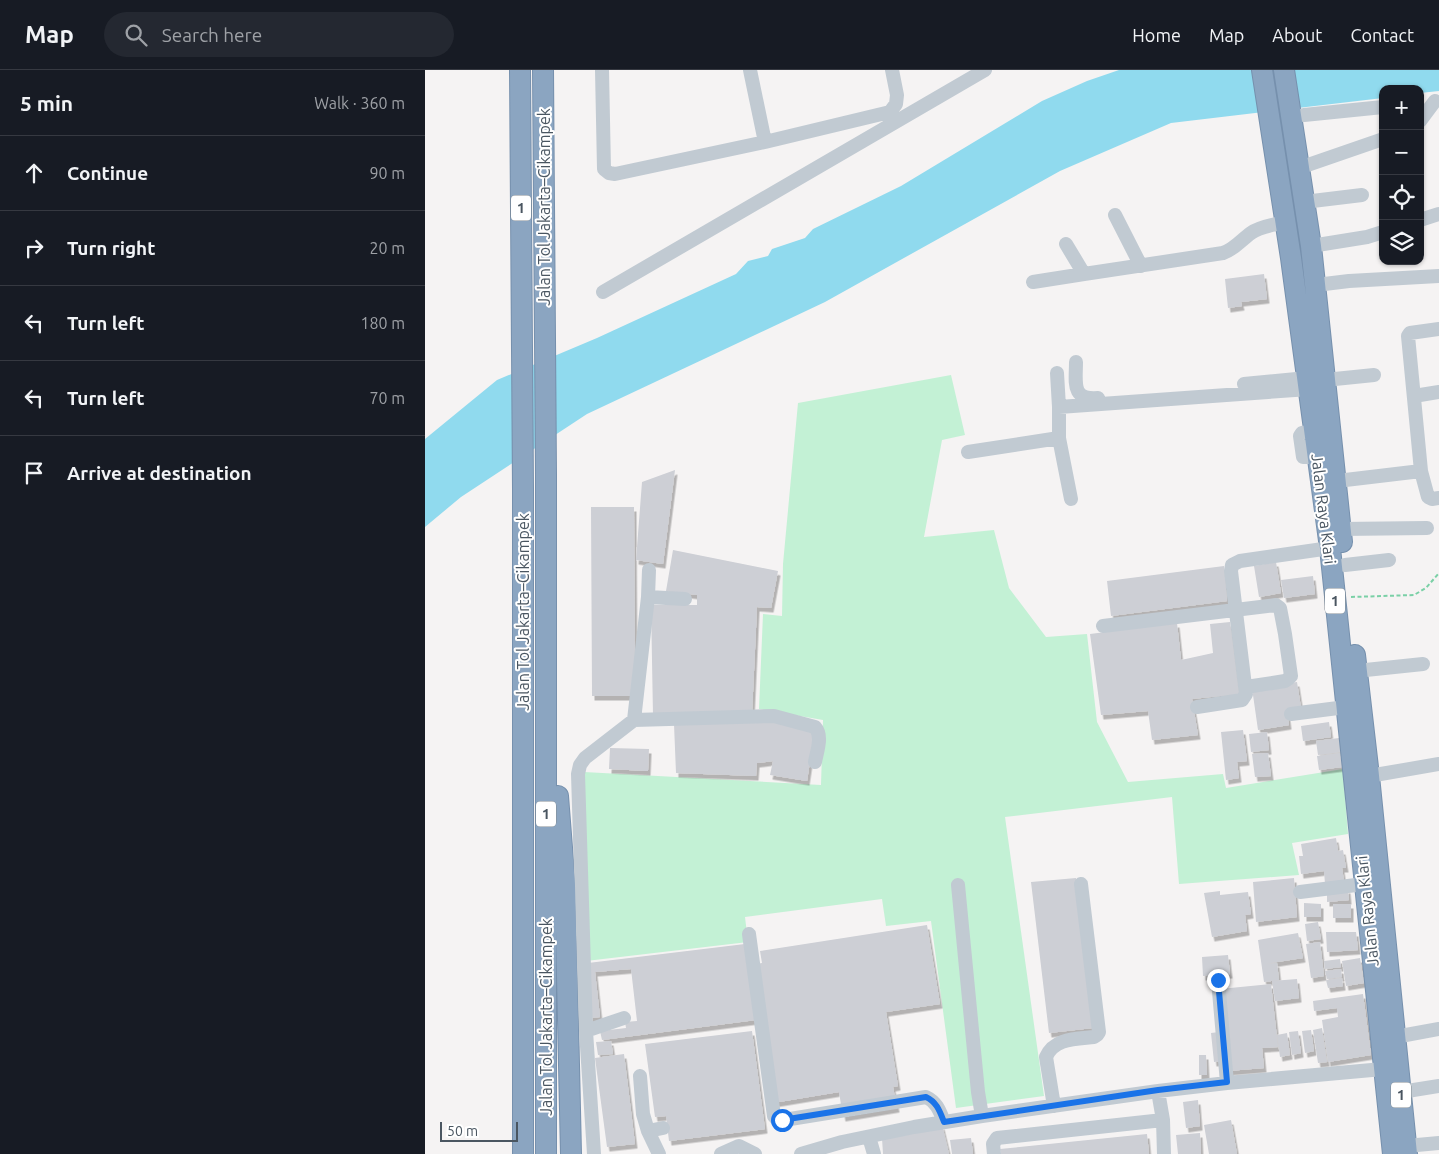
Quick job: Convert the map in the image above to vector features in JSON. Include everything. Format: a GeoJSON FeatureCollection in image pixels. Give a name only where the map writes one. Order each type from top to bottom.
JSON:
{"type":"FeatureCollection","features":[{"type":"Feature","properties":{"kind":"highway","name":"Jalan Tol Jakarta–Cikampek"},"geometry":{"type":"LineString","coordinates":[[520,70],[523,488],[523,1154]]}},
{"type":"Feature","properties":{"kind":"highway","name":"Jalan Tol Jakarta–Cikampek"},"geometry":{"type":"LineString","coordinates":[[543,70],[546,474],[546,1154]]}},
{"type":"Feature","properties":{"kind":"highway","name":"Jalan Raya Klari"},"geometry":{"type":"LineString","coordinates":[[1261,70],[1285,222],[1314,382],[1337,481],[1395,1037]]}},
{"type":"Feature","properties":{"kind":"highway","name":"Jalan Raya Klari"},"geometry":{"type":"LineString","coordinates":[[1284,70],[1316,285],[1315,431],[1330,548],[1383,1069]]}},
{"type":"Feature","properties":{"kind":"highway"},"geometry":{"type":"LineString","coordinates":[[546,652],[565,886],[571,1154]]}},
{"type":"Feature","properties":{"kind":"highway","name":"1"},"geometry":{"type":"LineString","coordinates":[[1395,1037],[1401,1092],[1402,1151]]}},
{"type":"Feature","properties":{"kind":"highway","name":"1"},"geometry":{"type":"LineString","coordinates":[[1383,1069],[1402,1151]]}},
{"type":"Feature","properties":{"kind":"street"},"geometry":{"type":"LineString","coordinates":[[602,70],[604,169],[609,173],[615,174],[765,142],[890,112],[897,104],[892,70]]}},
{"type":"Feature","properties":{"kind":"street"},"geometry":{"type":"LineString","coordinates":[[750,70],[765,142]]}},
{"type":"Feature","properties":{"kind":"street"},"geometry":{"type":"LineString","coordinates":[[603,292],[985,70]]}},
{"type":"Feature","properties":{"kind":"street"},"geometry":{"type":"LineString","coordinates":[[1424,103],[1437,101]]}},
{"type":"Feature","properties":{"kind":"street"},"geometry":{"type":"LineString","coordinates":[[1424,116],[1437,101]]}},
{"type":"Feature","properties":{"kind":"street"},"geometry":{"type":"LineString","coordinates":[[1304,115],[1379,107]]}},
{"type":"Feature","properties":{"kind":"street"},"geometry":{"type":"LineString","coordinates":[[1299,168],[1379,140]]}},
{"type":"Feature","properties":{"kind":"street"},"geometry":{"type":"LineString","coordinates":[[1304,202],[1362,196]]}},
{"type":"Feature","properties":{"kind":"street"},"geometry":{"type":"LineString","coordinates":[[1424,219],[1439,214]]}},
{"type":"Feature","properties":{"kind":"street"},"geometry":{"type":"LineString","coordinates":[[1115,215],[1141,266]]}},
{"type":"Feature","properties":{"kind":"street"},"geometry":{"type":"LineString","coordinates":[[1033,282],[1223,253],[1235,247],[1257,229],[1285,222]]}},
{"type":"Feature","properties":{"kind":"street"},"geometry":{"type":"LineString","coordinates":[[1311,246],[1379,233]]}},
{"type":"Feature","properties":{"kind":"street"},"geometry":{"type":"LineString","coordinates":[[1066,244],[1084,274]]}},
{"type":"Feature","properties":{"kind":"street"},"geometry":{"type":"LineString","coordinates":[[1316,285],[1349,281],[1439,276]]}},
{"type":"Feature","properties":{"kind":"street"},"geometry":{"type":"LineString","coordinates":[[1439,329],[1410,333],[1408,336],[1421,471],[1428,497],[1432,499],[1439,498]]}},
{"type":"Feature","properties":{"kind":"street"},"geometry":{"type":"LineString","coordinates":[[1076,362],[1076,386],[1082,397],[1087,398],[1314,382]]}},
{"type":"Feature","properties":{"kind":"street"},"geometry":{"type":"LineString","coordinates":[[1057,372],[1059,438],[1071,499]]}},
{"type":"Feature","properties":{"kind":"street"},"geometry":{"type":"LineString","coordinates":[[1059,407],[1374,375]]}},
{"type":"Feature","properties":{"kind":"street"},"geometry":{"type":"LineString","coordinates":[[1414,396],[1439,392]]}},
{"type":"Feature","properties":{"kind":"street"},"geometry":{"type":"LineString","coordinates":[[969,452],[1059,438]]}},
{"type":"Feature","properties":{"kind":"street"},"geometry":{"type":"LineString","coordinates":[[1337,481],[1421,471]]}},
{"type":"Feature","properties":{"kind":"street"},"geometry":{"type":"LineString","coordinates":[[1341,529],[1427,528]]}},
{"type":"Feature","properties":{"kind":"street"},"geometry":{"type":"LineString","coordinates":[[1197,707],[1242,700],[1245,696],[1246,687],[1235,610],[1232,565],[1236,562],[1330,548]]}},
{"type":"Feature","properties":{"kind":"street"},"geometry":{"type":"LineString","coordinates":[[1345,566],[1389,560]]}},
{"type":"Feature","properties":{"kind":"street"},"geometry":{"type":"LineString","coordinates":[[634,720],[648,597],[649,570]]}},
{"type":"Feature","properties":{"kind":"street"},"geometry":{"type":"LineString","coordinates":[[648,597],[685,599]]}},
{"type":"Feature","properties":{"kind":"street"},"geometry":{"type":"LineString","coordinates":[[1103,626],[1276,605],[1280,608],[1291,676],[1285,681],[1246,687]]}},
{"type":"Feature","properties":{"kind":"street"},"geometry":{"type":"LineString","coordinates":[[1356,671],[1423,664]]}},
{"type":"Feature","properties":{"kind":"street"},"geometry":{"type":"LineString","coordinates":[[1291,714],[1346,707]]}},
{"type":"Feature","properties":{"kind":"street"},"geometry":{"type":"LineString","coordinates":[[594,1154],[585,1031],[578,774],[580,765],[585,758],[634,720],[774,716],[815,727],[819,731],[815,762]]}},
{"type":"Feature","properties":{"kind":"street"},"geometry":{"type":"LineString","coordinates":[[1369,776],[1439,764]]}},
{"type":"Feature","properties":{"kind":"street"},"geometry":{"type":"LineString","coordinates":[[1054,1106],[1046,1057],[1048,1051],[1051,1047],[1061,1042],[1094,1037],[1099,1032],[1081,884]]}},
{"type":"Feature","properties":{"kind":"street"},"geometry":{"type":"LineString","coordinates":[[1300,892],[1364,884]]}},
{"type":"Feature","properties":{"kind":"street"},"geometry":{"type":"LineString","coordinates":[[958,885],[977,1092],[981,1116]]}},
{"type":"Feature","properties":{"kind":"street"},"geometry":{"type":"LineString","coordinates":[[749,934],[774,1116],[776,1118],[784,1120],[926,1097],[936,1104],[944,1122]]}},
{"type":"Feature","properties":{"kind":"street"},"geometry":{"type":"LineString","coordinates":[[1218,980],[1227,1082]]}},
{"type":"Feature","properties":{"kind":"street"},"geometry":{"type":"LineString","coordinates":[[585,1031],[624,1018]]}},
{"type":"Feature","properties":{"kind":"street"},"geometry":{"type":"LineString","coordinates":[[1395,1037],[1439,1029]]}},
{"type":"Feature","properties":{"kind":"street"},"geometry":{"type":"LineString","coordinates":[[801,1154],[851,1147],[869,1137],[944,1122],[1158,1090],[1227,1082],[1383,1069]]}},
{"type":"Feature","properties":{"kind":"street"},"geometry":{"type":"LineString","coordinates":[[640,1076],[643,1114],[648,1131],[659,1154]]}},
{"type":"Feature","properties":{"kind":"street"},"geometry":{"type":"LineString","coordinates":[[1401,1092],[1439,1086]]}},
{"type":"Feature","properties":{"kind":"street"},"geometry":{"type":"LineString","coordinates":[[1158,1090],[1163,1120],[1164,1154]]}},
{"type":"Feature","properties":{"kind":"street"},"geometry":{"type":"LineString","coordinates":[[994,1154],[993,1144],[997,1138],[1163,1120]]}},
{"type":"Feature","properties":{"kind":"street"},"geometry":{"type":"LineString","coordinates":[[648,1131],[663,1128]]}},
{"type":"Feature","properties":{"kind":"street"},"geometry":{"type":"LineString","coordinates":[[869,1137],[874,1154]]}},
{"type":"Feature","properties":{"kind":"street"},"geometry":{"type":"LineString","coordinates":[[1402,1151],[1439,1143]]}},
{"type":"Feature","properties":{"kind":"street"},"geometry":{"type":"LineString","coordinates":[[721,1154],[739,1146],[755,1154]]}},
{"type":"Feature","properties":{"kind":"path"},"geometry":{"type":"LineString","coordinates":[[1349,597],[1414,595],[1426,588],[1439,573]]}},
{"type":"Feature","properties":{"kind":"green space"},"geometry":{"type":"Polygon","coordinates":[[[951,375],[965,435],[942,440],[924,537],[994,530],[1009,588],[1046,637],[1087,634],[1097,722],[1128,782],[1223,774],[1226,788],[1343,769],[1348,834],[1292,843],[1299,875],[1179,884],[1172,797],[1005,817],[1044,1096],[956,1108],[931,921],[886,926],[882,899],[745,917],[748,942],[586,961],[584,772],[821,785],[823,720],[759,709],[763,614],[782,616],[783,564],[798,403],[951,375]]]}},
{"type":"Feature","properties":{"kind":"water"},"geometry":{"type":"Polygon","coordinates":[[[1119,70],[1439,70],[1439,91],[1424,93],[1424,85],[1379,85],[1379,98],[1171,123],[1060,171],[825,302],[587,414],[461,497],[425,527],[425,439],[497,380],[597,338],[736,274],[748,261],[768,256],[772,249],[805,238],[813,229],[901,186],[1042,101],[1087,81],[1119,70]]]}},
{"type":"Feature","properties":{"kind":"building"},"geometry":{"type":"Polygon","coordinates":[[[1264,274],[1267,299],[1241,302],[1242,306],[1228,308],[1225,279],[1264,274]]]}},
{"type":"Feature","properties":{"kind":"building"},"geometry":{"type":"Polygon","coordinates":[[[675,470],[663,564],[636,560],[642,482],[675,470]]]}},
{"type":"Feature","properties":{"kind":"building"},"geometry":{"type":"Polygon","coordinates":[[[591,507],[634,507],[635,696],[592,696],[591,507]]]}},
{"type":"Feature","properties":{"kind":"building"},"geometry":{"type":"Polygon","coordinates":[[[673,550],[778,571],[771,608],[757,607],[752,714],[653,716],[651,605],[697,605],[697,595],[666,591],[673,550]]]}},
{"type":"Feature","properties":{"kind":"building"},"geometry":{"type":"Polygon","coordinates":[[[1276,562],[1281,593],[1259,597],[1254,566],[1276,562]]]}},
{"type":"Feature","properties":{"kind":"building"},"geometry":{"type":"Polygon","coordinates":[[[1224,566],[1227,601],[1111,616],[1107,581],[1224,566]]]}},
{"type":"Feature","properties":{"kind":"building"},"geometry":{"type":"Polygon","coordinates":[[[1313,576],[1315,594],[1284,598],[1281,580],[1313,576]]]}},
{"type":"Feature","properties":{"kind":"building"},"geometry":{"type":"Polygon","coordinates":[[[1230,622],[1239,694],[1192,699],[1198,735],[1152,740],[1148,711],[1101,715],[1090,634],[1177,623],[1181,660],[1213,653],[1210,624],[1230,622]]]}},
{"type":"Feature","properties":{"kind":"building"},"geometry":{"type":"Polygon","coordinates":[[[1297,682],[1301,708],[1287,710],[1289,725],[1258,730],[1252,688],[1297,682]]]}},
{"type":"Feature","properties":{"kind":"building"},"geometry":{"type":"Polygon","coordinates":[[[771,720],[815,729],[807,781],[770,775],[773,761],[757,763],[756,776],[676,773],[674,724],[771,720]]]}},
{"type":"Feature","properties":{"kind":"building"},"geometry":{"type":"Polygon","coordinates":[[[1329,722],[1331,737],[1303,741],[1301,726],[1329,722]]]}},
{"type":"Feature","properties":{"kind":"building"},"geometry":{"type":"Polygon","coordinates":[[[1243,730],[1247,761],[1237,762],[1239,778],[1226,780],[1221,732],[1243,730]]]}},
{"type":"Feature","properties":{"kind":"building"},"geometry":{"type":"Polygon","coordinates":[[[1267,732],[1269,750],[1251,752],[1249,734],[1267,732]]]}},
{"type":"Feature","properties":{"kind":"building"},"geometry":{"type":"Polygon","coordinates":[[[1339,738],[1341,752],[1318,755],[1316,741],[1339,738]]]}},
{"type":"Feature","properties":{"kind":"building"},"geometry":{"type":"Polygon","coordinates":[[[610,748],[649,749],[648,771],[609,769],[610,748]]]}},
{"type":"Feature","properties":{"kind":"building"},"geometry":{"type":"Polygon","coordinates":[[[1268,753],[1271,776],[1255,777],[1252,754],[1268,753]]]}},
{"type":"Feature","properties":{"kind":"building"},"geometry":{"type":"Polygon","coordinates":[[[1340,753],[1342,767],[1319,770],[1317,756],[1340,753]]]}},
{"type":"Feature","properties":{"kind":"building"},"geometry":{"type":"Polygon","coordinates":[[[1336,838],[1338,851],[1343,850],[1346,868],[1342,868],[1344,881],[1325,884],[1324,871],[1301,874],[1299,856],[1303,856],[1301,844],[1336,838]]]}},
{"type":"Feature","properties":{"kind":"building"},"geometry":{"type":"Polygon","coordinates":[[[1076,878],[1093,1028],[1049,1033],[1031,882],[1076,878]]]}},
{"type":"Feature","properties":{"kind":"building"},"geometry":{"type":"Polygon","coordinates":[[[1294,878],[1297,917],[1256,922],[1253,882],[1294,878]]]}},
{"type":"Feature","properties":{"kind":"building"},"geometry":{"type":"Polygon","coordinates":[[[1348,889],[1349,900],[1327,902],[1327,891],[1348,889]]]}},
{"type":"Feature","properties":{"kind":"building"},"geometry":{"type":"Polygon","coordinates":[[[1220,891],[1220,895],[1248,892],[1251,914],[1245,915],[1247,931],[1212,937],[1204,893],[1220,891]]]}},
{"type":"Feature","properties":{"kind":"building"},"geometry":{"type":"Polygon","coordinates":[[[1304,903],[1321,904],[1321,917],[1304,917],[1304,903]]]}},
{"type":"Feature","properties":{"kind":"building"},"geometry":{"type":"Polygon","coordinates":[[[1333,904],[1351,904],[1351,918],[1333,918],[1333,904]]]}},
{"type":"Feature","properties":{"kind":"building"},"geometry":{"type":"Polygon","coordinates":[[[1318,922],[1321,939],[1307,941],[1305,924],[1318,922]]]}},
{"type":"Feature","properties":{"kind":"building"},"geometry":{"type":"Polygon","coordinates":[[[927,925],[940,1004],[886,1012],[898,1086],[893,1087],[897,1108],[843,1117],[839,1092],[773,1103],[750,965],[762,963],[760,951],[927,925]]]}},
{"type":"Feature","properties":{"kind":"building"},"geometry":{"type":"Polygon","coordinates":[[[1326,932],[1356,932],[1358,950],[1327,952],[1326,932]]]}},
{"type":"Feature","properties":{"kind":"building"},"geometry":{"type":"Polygon","coordinates":[[[1298,933],[1303,958],[1265,964],[1277,963],[1279,980],[1264,982],[1258,940],[1298,933]]]}},
{"type":"Feature","properties":{"kind":"building"},"geometry":{"type":"Polygon","coordinates":[[[1320,942],[1324,976],[1311,978],[1306,944],[1320,942]]]}},
{"type":"Feature","properties":{"kind":"building"},"geometry":{"type":"Polygon","coordinates":[[[745,944],[756,1020],[602,1040],[600,1031],[626,1028],[625,1022],[637,1021],[631,969],[595,972],[600,1017],[590,1018],[588,963],[745,944]]]}},
{"type":"Feature","properties":{"kind":"building"},"geometry":{"type":"Polygon","coordinates":[[[1228,955],[1230,974],[1203,976],[1202,957],[1228,955]]]}},
{"type":"Feature","properties":{"kind":"building"},"geometry":{"type":"Polygon","coordinates":[[[1360,958],[1364,983],[1346,986],[1342,961],[1360,958]]]}},
{"type":"Feature","properties":{"kind":"building"},"geometry":{"type":"Polygon","coordinates":[[[1340,959],[1341,967],[1325,969],[1324,961],[1340,959]]]}},
{"type":"Feature","properties":{"kind":"building"},"geometry":{"type":"Polygon","coordinates":[[[1341,969],[1342,977],[1327,979],[1325,971],[1341,969]]]}},
{"type":"Feature","properties":{"kind":"building"},"geometry":{"type":"Polygon","coordinates":[[[1342,978],[1343,986],[1328,988],[1326,980],[1342,978]]]}},
{"type":"Feature","properties":{"kind":"building"},"geometry":{"type":"Polygon","coordinates":[[[1297,979],[1299,998],[1275,1001],[1272,981],[1297,979]]]}},
{"type":"Feature","properties":{"kind":"building"},"geometry":{"type":"Polygon","coordinates":[[[1271,984],[1278,1047],[1262,1048],[1264,1068],[1228,1071],[1220,989],[1271,984]]]}},
{"type":"Feature","properties":{"kind":"building"},"geometry":{"type":"Polygon","coordinates":[[[1363,994],[1371,1055],[1328,1062],[1322,1020],[1338,1017],[1337,1008],[1314,1011],[1313,1001],[1363,994]]]}},
{"type":"Feature","properties":{"kind":"building"},"geometry":{"type":"Polygon","coordinates":[[[1322,1028],[1327,1062],[1318,1063],[1313,1030],[1322,1028]]]}},
{"type":"Feature","properties":{"kind":"building"},"geometry":{"type":"Polygon","coordinates":[[[1311,1030],[1314,1051],[1305,1053],[1302,1031],[1311,1030]]]}},
{"type":"Feature","properties":{"kind":"building"},"geometry":{"type":"Polygon","coordinates":[[[752,1031],[765,1129],[669,1141],[666,1116],[655,1117],[645,1044],[752,1031]]]}},
{"type":"Feature","properties":{"kind":"building"},"geometry":{"type":"Polygon","coordinates":[[[1298,1031],[1301,1053],[1292,1055],[1289,1032],[1298,1031]]]}},
{"type":"Feature","properties":{"kind":"building"},"geometry":{"type":"Polygon","coordinates":[[[1219,1032],[1221,1061],[1214,1062],[1211,1033],[1219,1032]]]}},
{"type":"Feature","properties":{"kind":"building"},"geometry":{"type":"Polygon","coordinates":[[[1287,1033],[1290,1055],[1280,1057],[1277,1035],[1287,1033]]]}},
{"type":"Feature","properties":{"kind":"building"},"geometry":{"type":"Polygon","coordinates":[[[611,1041],[613,1054],[598,1055],[596,1042],[611,1041]]]}},
{"type":"Feature","properties":{"kind":"building"},"geometry":{"type":"Polygon","coordinates":[[[624,1054],[635,1144],[607,1147],[595,1058],[624,1054]]]}},
{"type":"Feature","properties":{"kind":"building"},"geometry":{"type":"Polygon","coordinates":[[[1199,1055],[1206,1055],[1207,1075],[1199,1075],[1199,1055]]]}},
{"type":"Feature","properties":{"kind":"building"},"geometry":{"type":"Polygon","coordinates":[[[1198,1100],[1200,1126],[1186,1128],[1183,1102],[1198,1100]]]}},
{"type":"Feature","properties":{"kind":"building"},"geometry":{"type":"Polygon","coordinates":[[[1231,1120],[1237,1154],[1209,1154],[1204,1125],[1231,1120]]]}},
{"type":"Feature","properties":{"kind":"building"},"geometry":{"type":"Polygon","coordinates":[[[942,1125],[949,1154],[883,1154],[882,1138],[942,1125]]]}},
{"type":"Feature","properties":{"kind":"building"},"geometry":{"type":"Polygon","coordinates":[[[1200,1133],[1201,1154],[1178,1154],[1176,1135],[1200,1133]]]}},
{"type":"Feature","properties":{"kind":"building"},"geometry":{"type":"Polygon","coordinates":[[[1147,1134],[1149,1154],[1001,1154],[1000,1149],[1147,1134]]]}},
{"type":"Feature","properties":{"kind":"building"},"geometry":{"type":"Polygon","coordinates":[[[971,1138],[973,1154],[952,1154],[950,1140],[971,1138]]]}},
{"type":"Feature","properties":{"kind":"route"},"geometry":{"type":"LineString","coordinates":[[782,1120],[926,1097],[936,1104],[944,1122],[1158,1090],[1227,1082],[1218,980]]}}]}
